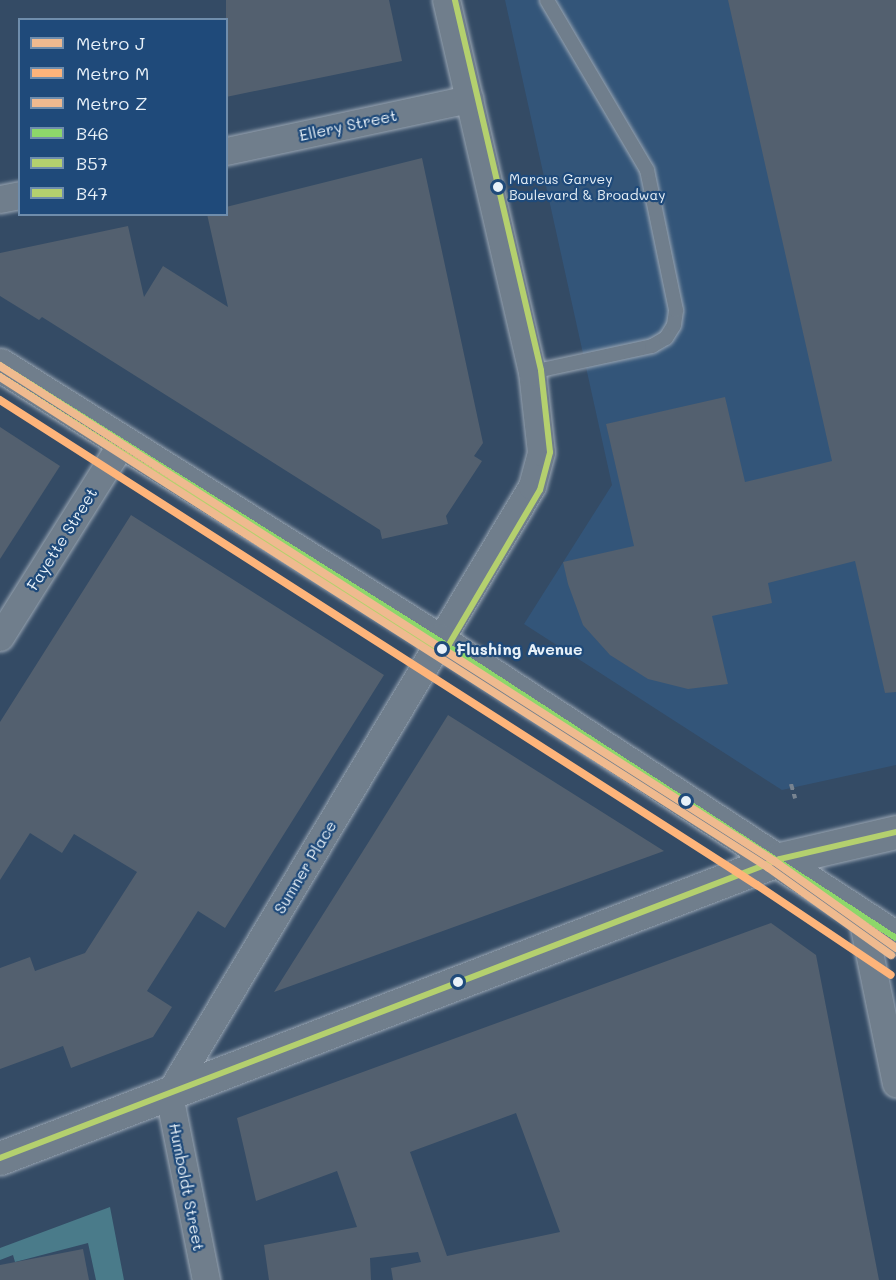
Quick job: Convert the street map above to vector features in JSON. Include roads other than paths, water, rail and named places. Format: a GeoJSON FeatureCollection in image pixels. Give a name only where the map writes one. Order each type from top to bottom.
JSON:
{"type":"FeatureCollection","features":[{"type":"Feature","properties":{"kind":"main road"},"geometry":{"type":"LineString","coordinates":[[0,365],[440,641],[780,859],[896,938]]}},
{"type":"Feature","properties":{"kind":"main road"},"geometry":{"type":"LineString","coordinates":[[0,1158],[780,859],[896,832]]}},
{"type":"Feature","properties":{"kind":"street","name":"Sumner Place"},"geometry":{"type":"LineString","coordinates":[[169,1094],[532,486],[541,452],[532,372],[446,0]]}},
{"type":"Feature","properties":{"kind":"street","name":"Ellery Street"},"geometry":{"type":"LineString","coordinates":[[228,151],[469,99]]}},
{"type":"Feature","properties":{"kind":"street"},"geometry":{"type":"LineString","coordinates":[[0,199],[18,195]]}},
{"type":"Feature","properties":{"kind":"street","name":"Fayette Street"},"geometry":{"type":"LineString","coordinates":[[0,638],[123,441]]}},
{"type":"Feature","properties":{"kind":"street"},"geometry":{"type":"LineString","coordinates":[[861,912],[896,1083]]}},
{"type":"Feature","properties":{"kind":"street","name":"Humboldt Street"},"geometry":{"type":"LineString","coordinates":[[169,1094],[206,1280]]}},
{"type":"Feature","properties":{"kind":"lane"},"geometry":{"type":"LineString","coordinates":[[532,372],[652,346],[666,338],[674,325],[676,310],[647,170],[547,0]]}},
{"type":"Feature","properties":{"kind":"metro line","name":"J"},"geometry":{"type":"LineString","coordinates":[[0,366],[774,861],[896,948]]}},
{"type":"Feature","properties":{"kind":"metro line","name":"Z"},"geometry":{"type":"LineString","coordinates":[[0,377],[769,868],[891,955]]}},
{"type":"Feature","properties":{"kind":"metro line","name":"M"},"geometry":{"type":"LineString","coordinates":[[0,400],[757,885],[891,975]]}},
{"type":"Feature","properties":{"kind":"place","name":"Marcus Garvey Boulevard & Broadway"},"geometry":{"type":"Point","coordinates":[498,187]}},
{"type":"Feature","properties":{"kind":"place","name":"Flushing Avenue"},"geometry":{"type":"Point","coordinates":[442,649]}}]}
